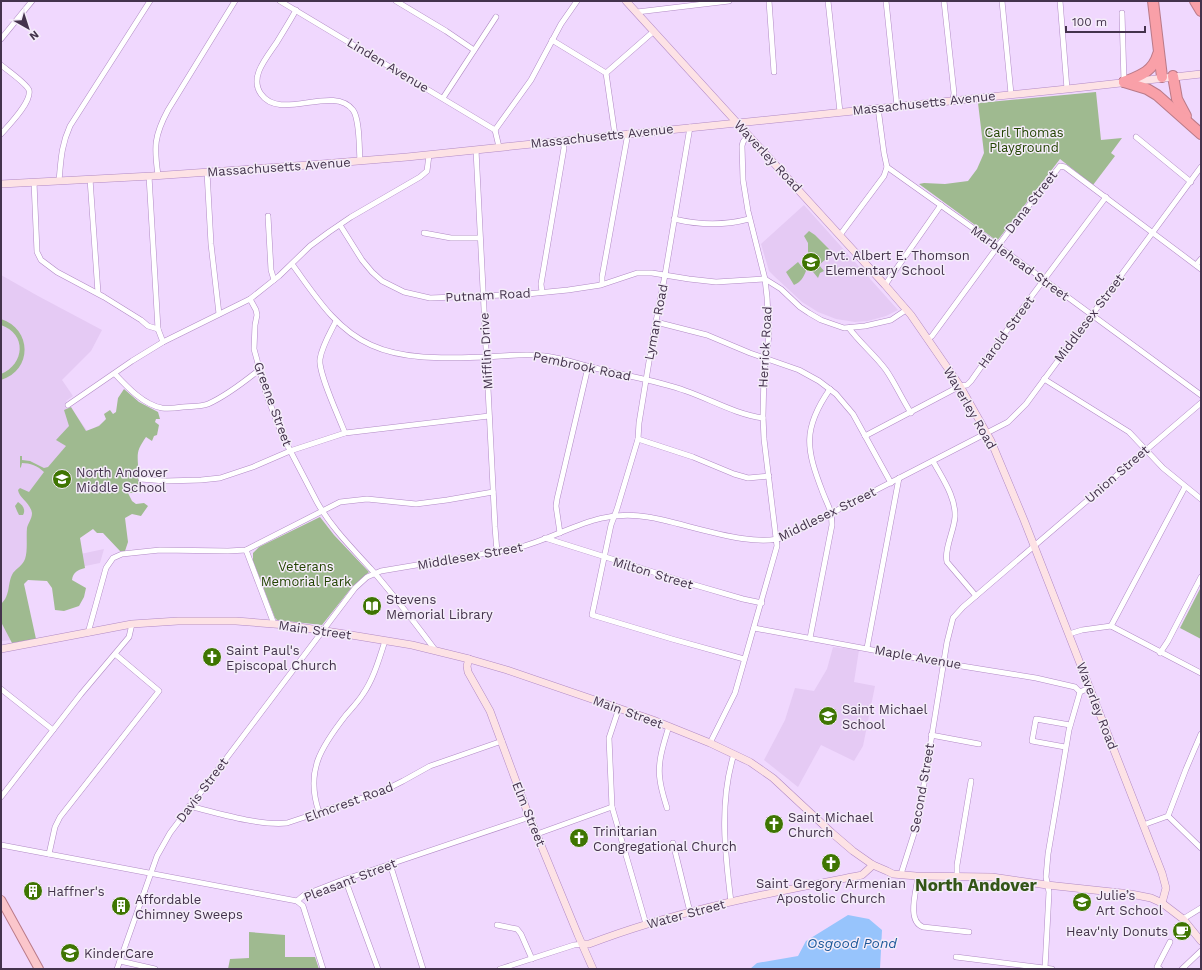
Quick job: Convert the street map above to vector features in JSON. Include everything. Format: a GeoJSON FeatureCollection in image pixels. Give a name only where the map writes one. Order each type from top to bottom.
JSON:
{"type":"FeatureCollection","features":[{"type":"Feature","properties":{"kind":"highway"},"geometry":{"type":"LineString","coordinates":[[1153,1],[1162,77]]}},
{"type":"Feature","properties":{"kind":"highway"},"geometry":{"type":"LineString","coordinates":[[1195,1],[1201,11]]}},
{"type":"Feature","properties":{"kind":"highway"},"geometry":{"type":"LineString","coordinates":[[1124,82],[1140,76],[1148,71],[1155,63],[1159,52]]}},
{"type":"Feature","properties":{"kind":"highway"},"geometry":{"type":"LineString","coordinates":[[1173,76],[1177,99],[1191,124]]}},
{"type":"Feature","properties":{"kind":"highway"},"geometry":{"type":"LineString","coordinates":[[1124,82],[1152,92],[1201,134]]}},
{"type":"Feature","properties":{"kind":"main road","name":"Waverley Road"},"geometry":{"type":"LineString","coordinates":[[626,1],[886,285],[928,339],[960,386],[987,433],[1005,473],[1069,634],[1162,873],[1166,888],[1162,903]]}},
{"type":"Feature","properties":{"kind":"main road","name":"Massachusetts Avenue"},"geometry":{"type":"LineString","coordinates":[[1,184],[149,176],[429,155],[1201,74]]}},
{"type":"Feature","properties":{"kind":"main road","name":"Main Street"},"geometry":{"type":"LineString","coordinates":[[1,649],[132,624],[178,621],[236,621],[323,630],[436,651],[469,659],[507,670],[669,726],[750,762],[767,773],[832,833],[873,865],[887,871],[918,876],[992,877],[1047,885],[1130,894],[1151,898],[1162,903],[1183,919],[1201,941]]}},
{"type":"Feature","properties":{"kind":"main road","name":"Elm Street"},"geometry":{"type":"LineString","coordinates":[[469,659],[467,666],[468,672],[486,701],[530,817],[593,969]]}},
{"type":"Feature","properties":{"kind":"main road","name":"Water Street"},"geometry":{"type":"LineString","coordinates":[[583,944],[589,944],[646,924],[690,912],[862,875],[873,865]]}},
{"type":"Feature","properties":{"kind":"main road"},"geometry":{"type":"LineString","coordinates":[[1,900],[39,969]]}},
{"type":"Feature","properties":{"kind":"street"},"geometry":{"type":"LineString","coordinates":[[1,39],[32,1]]}},
{"type":"Feature","properties":{"kind":"street"},"geometry":{"type":"LineString","coordinates":[[59,181],[61,150],[70,126],[150,1]]}},
{"type":"Feature","properties":{"kind":"street"},"geometry":{"type":"LineString","coordinates":[[158,175],[155,147],[159,127],[235,1]]}},
{"type":"Feature","properties":{"kind":"street","name":"Linden Avenue"},"geometry":{"type":"LineString","coordinates":[[280,1],[495,130]]}},
{"type":"Feature","properties":{"kind":"street"},"geometry":{"type":"LineString","coordinates":[[396,1],[474,50]]}},
{"type":"Feature","properties":{"kind":"street"},"geometry":{"type":"LineString","coordinates":[[500,147],[495,130],[531,80],[552,40],[577,1]]}},
{"type":"Feature","properties":{"kind":"street"},"geometry":{"type":"LineString","coordinates":[[637,12],[729,1]]}},
{"type":"Feature","properties":{"kind":"street"},"geometry":{"type":"LineString","coordinates":[[768,1],[774,72]]}},
{"type":"Feature","properties":{"kind":"street"},"geometry":{"type":"LineString","coordinates":[[828,1],[840,112]]}},
{"type":"Feature","properties":{"kind":"street"},"geometry":{"type":"LineString","coordinates":[[886,1],[897,106]]}},
{"type":"Feature","properties":{"kind":"street"},"geometry":{"type":"LineString","coordinates":[[944,1],[954,100]]}},
{"type":"Feature","properties":{"kind":"street"},"geometry":{"type":"LineString","coordinates":[[1002,1],[1011,94]]}},
{"type":"Feature","properties":{"kind":"street"},"geometry":{"type":"LineString","coordinates":[[1060,1],[1067,89]]}},
{"type":"Feature","properties":{"kind":"street"},"geometry":{"type":"LineString","coordinates":[[296,10],[260,70],[257,82],[259,90],[266,101],[273,104],[282,105],[334,101],[349,106],[354,112],[358,126],[360,161]]}},
{"type":"Feature","properties":{"kind":"street"},"geometry":{"type":"LineString","coordinates":[[1122,12],[1124,82]]}},
{"type":"Feature","properties":{"kind":"street"},"geometry":{"type":"LineString","coordinates":[[443,98],[496,17]]}},
{"type":"Feature","properties":{"kind":"street"},"geometry":{"type":"LineString","coordinates":[[606,72],[654,31]]}},
{"type":"Feature","properties":{"kind":"street"},"geometry":{"type":"LineString","coordinates":[[552,40],[606,72]]}},
{"type":"Feature","properties":{"kind":"street"},"geometry":{"type":"LineString","coordinates":[[1,65],[27,87],[29,94],[26,102],[1,134]]}},
{"type":"Feature","properties":{"kind":"street"},"geometry":{"type":"LineString","coordinates":[[606,72],[615,135]]}},
{"type":"Feature","properties":{"kind":"street"},"geometry":{"type":"LineString","coordinates":[[840,235],[884,176],[887,167],[878,108]]}},
{"type":"Feature","properties":{"kind":"street","name":"Lyman Road"},"geometry":{"type":"LineString","coordinates":[[690,127],[646,379],[638,439],[611,525],[592,615],[744,659]]}},
{"type":"Feature","properties":{"kind":"street"},"geometry":{"type":"LineString","coordinates":[[602,284],[628,134]]}},
{"type":"Feature","properties":{"kind":"street","name":"Herrick Road"},"geometry":{"type":"LineString","coordinates":[[710,743],[735,693],[776,552],[777,539],[763,418],[764,379],[769,323],[765,279],[749,219],[743,180],[742,142],[748,135]]}},
{"type":"Feature","properties":{"kind":"street"},"geometry":{"type":"LineString","coordinates":[[1136,137],[1190,182]]}},
{"type":"Feature","properties":{"kind":"street"},"geometry":{"type":"LineString","coordinates":[[542,292],[541,284],[564,148],[563,141]]}},
{"type":"Feature","properties":{"kind":"street","name":"Mifflin Drive"},"geometry":{"type":"LineString","coordinates":[[476,150],[497,552]]}},
{"type":"Feature","properties":{"kind":"street"},"geometry":{"type":"LineString","coordinates":[[68,405],[132,361],[163,342],[250,299],[274,280],[310,246],[340,225],[420,177],[427,171],[429,155]]}},
{"type":"Feature","properties":{"kind":"street","name":"Dana Street"},"geometry":{"type":"LineString","coordinates":[[928,339],[932,336],[1056,169],[1060,166],[1065,167],[1106,197]]}},
{"type":"Feature","properties":{"kind":"street","name":"Marblehead Street"},"geometry":{"type":"LineString","coordinates":[[887,167],[998,246],[1201,395]]}},
{"type":"Feature","properties":{"kind":"street","name":"Middlesex Street"},"geometry":{"type":"LineString","coordinates":[[323,630],[355,588],[367,577],[375,573],[497,552],[528,545],[593,520],[614,515],[623,514],[648,517],[703,531],[739,538],[760,540],[777,539],[787,536],[1006,424],[1016,415],[1044,379],[1201,167]]}},
{"type":"Feature","properties":{"kind":"street"},"geometry":{"type":"LineString","coordinates":[[207,172],[211,244],[219,314]]}},
{"type":"Feature","properties":{"kind":"street"},"geometry":{"type":"LineString","coordinates":[[149,176],[158,329],[163,342]]}},
{"type":"Feature","properties":{"kind":"street"},"geometry":{"type":"LineString","coordinates":[[90,179],[98,293]]}},
{"type":"Feature","properties":{"kind":"street"},"geometry":{"type":"LineString","coordinates":[[34,182],[37,252],[41,260],[57,272],[98,293],[148,326],[158,329]]}},
{"type":"Feature","properties":{"kind":"street"},"geometry":{"type":"LineString","coordinates":[[1106,197],[1199,267],[1201,259]]}},
{"type":"Feature","properties":{"kind":"street","name":"Harold Street"},"geometry":{"type":"LineString","coordinates":[[865,436],[960,386],[967,385],[1106,197]]}},
{"type":"Feature","properties":{"kind":"street"},"geometry":{"type":"LineString","coordinates":[[886,285],[941,205]]}},
{"type":"Feature","properties":{"kind":"street"},"geometry":{"type":"LineString","coordinates":[[268,216],[271,270],[274,280]]}},
{"type":"Feature","properties":{"kind":"street"},"geometry":{"type":"LineString","coordinates":[[674,219],[710,224],[732,223],[749,219]]}},
{"type":"Feature","properties":{"kind":"street","name":"Putnam Road"},"geometry":{"type":"LineString","coordinates":[[340,225],[362,260],[382,281],[396,289],[430,298],[568,290],[602,284],[638,273],[652,273],[716,282],[765,279]]}},
{"type":"Feature","properties":{"kind":"street"},"geometry":{"type":"LineString","coordinates":[[424,233],[451,238],[480,238]]}},
{"type":"Feature","properties":{"kind":"street","name":"Pembrook Road"},"geometry":{"type":"LineString","coordinates":[[292,264],[320,303],[336,321],[369,344],[389,352],[433,357],[543,356],[646,379],[685,390],[733,410],[763,418]]}},
{"type":"Feature","properties":{"kind":"street"},"geometry":{"type":"LineString","coordinates":[[765,279],[809,313],[844,328],[865,326],[891,320],[906,310]]}},
{"type":"Feature","properties":{"kind":"street","name":"Greene Street"},"geometry":{"type":"LineString","coordinates":[[250,299],[257,315],[254,344],[259,370],[270,406],[290,451],[322,511],[344,541],[375,573],[419,627],[436,651]]}},
{"type":"Feature","properties":{"kind":"street"},"geometry":{"type":"LineString","coordinates":[[336,321],[320,360],[326,387],[345,433]]}},
{"type":"Feature","properties":{"kind":"street"},"geometry":{"type":"LineString","coordinates":[[656,322],[702,334],[805,373],[830,389],[853,414],[890,482]]}},
{"type":"Feature","properties":{"kind":"street"},"geometry":{"type":"LineString","coordinates":[[849,328],[886,370],[910,412]]}},
{"type":"Feature","properties":{"kind":"street"},"geometry":{"type":"LineString","coordinates":[[560,533],[557,499],[588,366]]}},
{"type":"Feature","properties":{"kind":"street"},"geometry":{"type":"LineString","coordinates":[[115,374],[141,399],[160,408],[166,408],[208,404],[234,389],[259,370]]}},
{"type":"Feature","properties":{"kind":"street"},"geometry":{"type":"LineString","coordinates":[[1044,379],[1122,427],[1135,437],[1146,450],[1201,499]]}},
{"type":"Feature","properties":{"kind":"street"},"geometry":{"type":"LineString","coordinates":[[810,638],[832,525],[832,513],[813,466],[809,443],[809,432],[823,400],[830,389]]}},
{"type":"Feature","properties":{"kind":"street","name":"Union Street"},"geometry":{"type":"LineString","coordinates":[[1034,546],[1201,403]]}},
{"type":"Feature","properties":{"kind":"street"},"geometry":{"type":"LineString","coordinates":[[141,479],[165,481],[220,478],[253,467],[290,451],[345,433],[489,416]]}},
{"type":"Feature","properties":{"kind":"street"},"geometry":{"type":"LineString","coordinates":[[638,439],[693,457],[734,474],[748,478],[769,476]]}},
{"type":"Feature","properties":{"kind":"street"},"geometry":{"type":"LineString","coordinates":[[933,461],[955,506],[955,518],[947,551],[947,562],[976,596]]}},
{"type":"Feature","properties":{"kind":"street"},"geometry":{"type":"LineString","coordinates":[[867,648],[899,478]]}},
{"type":"Feature","properties":{"kind":"street"},"geometry":{"type":"LineString","coordinates":[[1111,626],[1186,487]]}},
{"type":"Feature","properties":{"kind":"street"},"geometry":{"type":"LineString","coordinates":[[88,632],[104,573],[109,563],[114,558],[122,554],[160,550],[246,550],[340,502],[359,499],[416,504],[493,492]]}},
{"type":"Feature","properties":{"kind":"street","name":"Milton Street"},"geometry":{"type":"LineString","coordinates":[[545,538],[688,584],[762,603]]}},
{"type":"Feature","properties":{"kind":"street","name":"Second Street"},"geometry":{"type":"LineString","coordinates":[[901,874],[918,821],[943,663],[953,618],[1034,546]]}},
{"type":"Feature","properties":{"kind":"street"},"geometry":{"type":"LineString","coordinates":[[246,550],[274,624]]}},
{"type":"Feature","properties":{"kind":"street"},"geometry":{"type":"LineString","coordinates":[[1160,653],[1168,641],[1201,577]]}},
{"type":"Feature","properties":{"kind":"street"},"geometry":{"type":"LineString","coordinates":[[1,797],[81,694],[128,637],[132,624]]}},
{"type":"Feature","properties":{"kind":"street"},"geometry":{"type":"LineString","coordinates":[[1069,634],[1082,630],[1111,626],[1160,653],[1201,673]]}},
{"type":"Feature","properties":{"kind":"street","name":"Maple Avenue"},"geometry":{"type":"LineString","coordinates":[[754,628],[943,663],[1057,682],[1075,687],[1080,692]]}},
{"type":"Feature","properties":{"kind":"street","name":"Davis Street"},"geometry":{"type":"LineString","coordinates":[[118,969],[157,856],[167,838],[189,806],[323,630]]}},
{"type":"Feature","properties":{"kind":"street"},"geometry":{"type":"LineString","coordinates":[[318,812],[313,785],[317,761],[327,742],[368,687],[385,641]]}},
{"type":"Feature","properties":{"kind":"street"},"geometry":{"type":"LineString","coordinates":[[49,854],[55,827],[60,818],[160,691],[115,654]]}},
{"type":"Feature","properties":{"kind":"street"},"geometry":{"type":"LineString","coordinates":[[1044,968],[1049,892],[1046,877],[1048,853],[1065,747],[1080,692],[1089,688]]}},
{"type":"Feature","properties":{"kind":"street"},"geometry":{"type":"LineString","coordinates":[[2,692],[53,730]]}},
{"type":"Feature","properties":{"kind":"street"},"geometry":{"type":"LineString","coordinates":[[619,708],[609,738],[612,807],[646,924]]}},
{"type":"Feature","properties":{"kind":"street"},"geometry":{"type":"LineString","coordinates":[[1065,747],[1032,741],[1036,720],[1070,725]]}},
{"type":"Feature","properties":{"kind":"street"},"geometry":{"type":"LineString","coordinates":[[667,808],[659,773],[662,752],[669,726]]}},
{"type":"Feature","properties":{"kind":"street"},"geometry":{"type":"LineString","coordinates":[[932,734],[979,744]]}},
{"type":"Feature","properties":{"kind":"street"},"geometry":{"type":"LineString","coordinates":[[1143,825],[1168,816],[1201,734]]}},
{"type":"Feature","properties":{"kind":"street","name":"Elmcrest Road"},"geometry":{"type":"LineString","coordinates":[[189,806],[279,824],[298,820],[383,791],[430,766],[502,741]]}},
{"type":"Feature","properties":{"kind":"street"},"geometry":{"type":"LineString","coordinates":[[731,902],[726,853],[725,806],[729,772],[734,754]]}},
{"type":"Feature","properties":{"kind":"street"},"geometry":{"type":"LineString","coordinates":[[957,876],[957,865],[971,781]]}},
{"type":"Feature","properties":{"kind":"street"},"geometry":{"type":"LineString","coordinates":[[537,834],[612,807]]}},
{"type":"Feature","properties":{"kind":"street"},"geometry":{"type":"LineString","coordinates":[[1168,816],[1201,848]]}},
{"type":"Feature","properties":{"kind":"street","name":"Pleasant Street"},"geometry":{"type":"LineString","coordinates":[[1,845],[297,901],[304,895],[345,879],[530,817]]}},
{"type":"Feature","properties":{"kind":"street"},"geometry":{"type":"LineString","coordinates":[[673,843],[690,912]]}},
{"type":"Feature","properties":{"kind":"street"},"geometry":{"type":"LineString","coordinates":[[390,864],[423,969]]}},
{"type":"Feature","properties":{"kind":"street"},"geometry":{"type":"LineString","coordinates":[[918,876],[913,915],[916,923],[923,927],[969,932]]}},
{"type":"Feature","properties":{"kind":"street"},"geometry":{"type":"LineString","coordinates":[[345,879],[378,969]]}},
{"type":"Feature","properties":{"kind":"street"},"geometry":{"type":"LineString","coordinates":[[297,901],[303,906],[323,969]]}},
{"type":"Feature","properties":{"kind":"street"},"geometry":{"type":"LineString","coordinates":[[1183,919],[1201,908]]}},
{"type":"Feature","properties":{"kind":"street"},"geometry":{"type":"LineString","coordinates":[[497,924],[517,930],[521,934],[532,958]]}},
{"type":"Feature","properties":{"kind":"street"},"geometry":{"type":"LineString","coordinates":[[1160,969],[1157,967],[1170,942]]}},
{"type":"Feature","properties":{"kind":"street","name":"Water Street"},"geometry":{"type":"LineString","coordinates":[[500,969],[574,945],[583,944]]}},
{"type":"Feature","properties":{"kind":"street"},"geometry":{"type":"LineString","coordinates":[[1182,969],[1201,951]]}},
{"type":"Feature","properties":{"kind":"street"},"geometry":{"type":"LineString","coordinates":[[956,957],[1052,969]]}},
{"type":"Feature","properties":{"kind":"street"},"geometry":{"type":"LineString","coordinates":[[120,961],[155,969]]}},
{"type":"Feature","properties":{"kind":"shaded area","name":"Pvt. Albert E. Thomson Elementary School"},"geometry":{"type":"Polygon","coordinates":[[[804,205],[898,310],[886,316],[868,321],[855,322],[836,319],[818,312],[802,302],[769,271],[761,244],[804,205]]]}},
{"type":"Feature","properties":{"kind":"shaded area","name":"North Andover Middle School"},"geometry":{"type":"Polygon","coordinates":[[[1,275],[102,330],[91,351],[62,380],[73,396],[66,401],[88,432],[107,420],[65,529],[71,556],[104,549],[100,563],[17,580],[13,640],[1,641],[1,275]]]}},
{"type":"Feature","properties":{"kind":"shaded area","name":"Saint Michael School"},"geometry":{"type":"Polygon","coordinates":[[[833,647],[859,650],[854,682],[875,686],[863,746],[854,761],[821,745],[798,787],[764,760],[785,720],[795,688],[814,691],[827,669],[833,647]]]}},
{"type":"Feature","properties":{"kind":"green space","name":"Carl Thomas Playground"},"geometry":{"type":"Polygon","coordinates":[[[1096,92],[1101,140],[1122,138],[1111,153],[1115,156],[1093,185],[1060,159],[997,241],[919,184],[945,184],[968,181],[977,169],[984,153],[978,103],[1096,92]]]}},
{"type":"Feature","properties":{"kind":"green space"},"geometry":{"type":"Polygon","coordinates":[[[809,231],[833,253],[819,265],[824,271],[820,273],[818,278],[809,267],[808,243],[804,236],[809,231]]]}},
{"type":"Feature","properties":{"kind":"green space"},"geometry":{"type":"Polygon","coordinates":[[[798,262],[806,271],[802,280],[794,285],[786,272],[798,262]]]}},
{"type":"Feature","properties":{"kind":"green space"},"geometry":{"type":"Polygon","coordinates":[[[1,319],[11,324],[19,331],[25,350],[19,368],[11,375],[1,380],[1,374],[15,363],[20,349],[19,342],[15,335],[9,329],[1,325],[1,319]]]}},
{"type":"Feature","properties":{"kind":"green space"},"geometry":{"type":"Polygon","coordinates":[[[124,389],[139,402],[158,412],[160,419],[156,419],[155,422],[159,425],[157,435],[154,436],[152,441],[146,437],[140,447],[138,460],[141,480],[135,493],[128,493],[132,501],[136,504],[144,503],[148,506],[141,516],[132,514],[125,518],[128,542],[125,551],[120,551],[103,533],[97,533],[93,529],[80,538],[85,568],[76,572],[73,575],[72,580],[86,588],[84,597],[79,606],[64,611],[55,610],[52,588],[47,581],[28,580],[24,584],[36,639],[12,643],[1,622],[1,604],[8,593],[13,573],[25,559],[27,528],[32,513],[31,509],[18,490],[20,488],[29,492],[44,472],[37,467],[22,463],[20,468],[20,456],[22,456],[22,460],[30,461],[44,468],[48,467],[66,446],[56,440],[69,426],[64,410],[71,407],[86,431],[99,426],[106,419],[104,414],[110,410],[113,414],[116,412],[118,398],[124,389]]]}},
{"type":"Feature","properties":{"kind":"green space"},"geometry":{"type":"Polygon","coordinates":[[[18,502],[24,508],[23,515],[19,515],[15,506],[18,502]]]}},
{"type":"Feature","properties":{"kind":"green space","name":"Veterans Memorial Park"},"geometry":{"type":"Polygon","coordinates":[[[320,517],[334,535],[369,572],[352,587],[322,625],[277,620],[253,561],[253,553],[259,547],[320,517]]]}},
{"type":"Feature","properties":{"kind":"green space"},"geometry":{"type":"Polygon","coordinates":[[[1201,587],[1201,639],[1180,628],[1201,587]]]}},
{"type":"Feature","properties":{"kind":"green space"},"geometry":{"type":"Polygon","coordinates":[[[249,932],[285,935],[285,957],[315,957],[319,969],[228,969],[230,959],[249,958],[249,932]]]}},
{"type":"Feature","properties":{"kind":"water","name":"Osgood Pond"},"geometry":{"type":"Polygon","coordinates":[[[848,915],[869,919],[882,930],[880,969],[750,969],[757,963],[798,956],[806,941],[848,915]]]}},
{"type":"Feature","properties":{"kind":"place","name":"Pvt. Albert E. Thomson Elementary School"},"geometry":{"type":"Point","coordinates":[811,262]}},
{"type":"Feature","properties":{"kind":"place","name":"North Andover Middle School"},"geometry":{"type":"Point","coordinates":[62,479]}},
{"type":"Feature","properties":{"kind":"place","name":"Stevens Memorial Library"},"geometry":{"type":"Point","coordinates":[372,606]}},
{"type":"Feature","properties":{"kind":"place","name":"Saint Paul's Episcopal Church"},"geometry":{"type":"Point","coordinates":[212,657]}},
{"type":"Feature","properties":{"kind":"place","name":"Saint Michael School"},"geometry":{"type":"Point","coordinates":[828,716]}},
{"type":"Feature","properties":{"kind":"place","name":"Saint Michael Church"},"geometry":{"type":"Point","coordinates":[774,824]}},
{"type":"Feature","properties":{"kind":"place","name":"Trinitarian Congregational Church"},"geometry":{"type":"Point","coordinates":[579,838]}},
{"type":"Feature","properties":{"kind":"place","name":"Saint Gregory Armenian Apostolic Church"},"geometry":{"type":"Point","coordinates":[831,863]}},
{"type":"Feature","properties":{"kind":"place","name":"Haffner's"},"geometry":{"type":"Point","coordinates":[33,891]}},
{"type":"Feature","properties":{"kind":"place","name":"Julie’s Art School"},"geometry":{"type":"Point","coordinates":[1082,902]}},
{"type":"Feature","properties":{"kind":"place","name":"Affordable Chimney Sweeps"},"geometry":{"type":"Point","coordinates":[121,906]}},
{"type":"Feature","properties":{"kind":"place","name":"Heav'nly Donuts"},"geometry":{"type":"Point","coordinates":[1182,931]}},
{"type":"Feature","properties":{"kind":"place","name":"KinderCare"},"geometry":{"type":"Point","coordinates":[70,953]}},
{"type":"Feature","properties":{"kind":"district","name":"North Andover"},"geometry":{"type":"Point","coordinates":[976,885]}}]}
